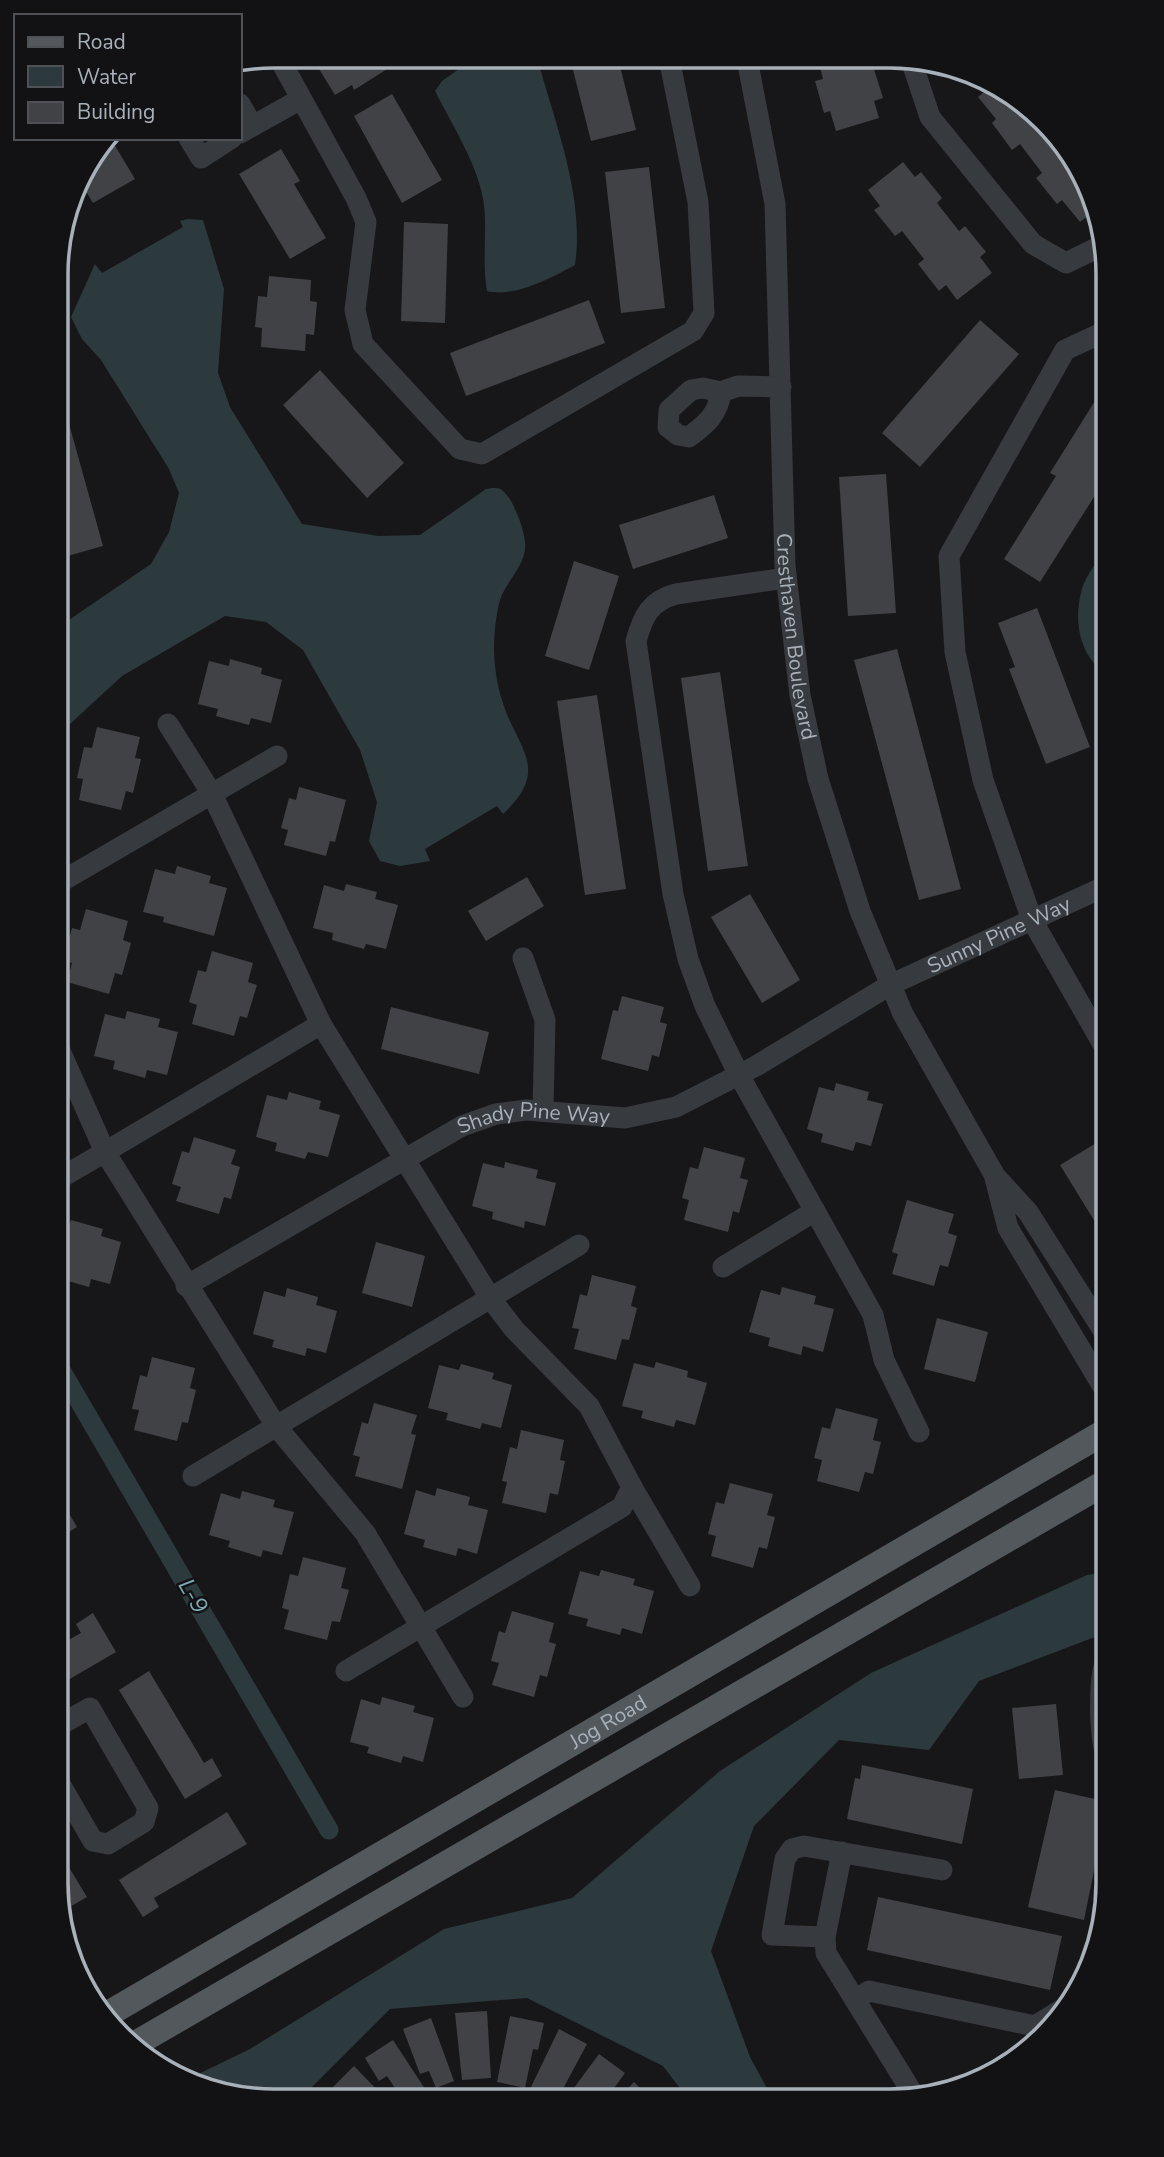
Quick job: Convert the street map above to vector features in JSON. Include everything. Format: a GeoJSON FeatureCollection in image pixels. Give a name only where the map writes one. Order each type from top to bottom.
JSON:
{"type":"FeatureCollection","features":[{"type":"Feature","properties":{"kind":"main road","name":"Jog Road"},"geometry":{"type":"LineString","coordinates":[[113,2011],[1095,1437]]}},
{"type":"Feature","properties":{"kind":"main road","name":"Jog Road"},"geometry":{"type":"LineString","coordinates":[[141,2040],[1095,1488]]}},
{"type":"Feature","properties":{"kind":"main road"},"geometry":{"type":"LineString","coordinates":[[595,1731],[615,1766]]}},
{"type":"Feature","properties":{"kind":"street"},"geometry":{"type":"LineString","coordinates":[[284,68],[356,198],[366,222],[355,310],[363,344],[460,449],[482,454],[693,331],[704,313],[698,202],[671,68]]}},
{"type":"Feature","properties":{"kind":"street","name":"Cresthaven Boulevard"},"geometry":{"type":"LineString","coordinates":[[749,68],[775,204],[786,578],[802,709],[817,779],[860,911],[903,1014],[995,1176],[1028,1212],[1095,1318]]}},
{"type":"Feature","properties":{"kind":"street"},"geometry":{"type":"LineString","coordinates":[[914,70],[930,117],[1033,244],[1066,263],[1094,249]]}},
{"type":"Feature","properties":{"kind":"street"},"geometry":{"type":"LineString","coordinates":[[246,129],[301,99]]}},
{"type":"Feature","properties":{"kind":"street"},"geometry":{"type":"LineString","coordinates":[[190,140],[201,158],[229,140]]}},
{"type":"Feature","properties":{"kind":"street"},"geometry":{"type":"LineString","coordinates":[[1096,336],[1065,351],[949,556],[956,652],[983,780],[1032,920],[1096,1031]]}},
{"type":"Feature","properties":{"kind":"street"},"geometry":{"type":"LineString","coordinates":[[721,392],[738,386],[781,387]]}},
{"type":"Feature","properties":{"kind":"street"},"geometry":{"type":"LineString","coordinates":[[786,578],[723,585],[659,598],[643,615],[636,641],[673,894],[688,959],[705,1006],[738,1075],[873,1315],[884,1360],[919,1432]]}},
{"type":"Feature","properties":{"kind":"street"},"geometry":{"type":"LineString","coordinates":[[168,724],[212,794],[321,1024],[491,1299],[514,1329],[589,1406],[632,1487],[690,1586]]}},
{"type":"Feature","properties":{"kind":"street"},"geometry":{"type":"LineString","coordinates":[[68,878],[277,756]]}},
{"type":"Feature","properties":{"kind":"street","name":"Sunny Pine Way"},"geometry":{"type":"LineString","coordinates":[[890,985],[1096,891]]}},
{"type":"Feature","properties":{"kind":"street"},"geometry":{"type":"LineString","coordinates":[[523,958],[545,1020],[543,1110]]}},
{"type":"Feature","properties":{"kind":"street","name":"Shady Pine Way"},"geometry":{"type":"LineString","coordinates":[[186,1286],[481,1118],[543,1110],[599,1117],[651,1115],[676,1107],[738,1075],[890,985]]}},
{"type":"Feature","properties":{"kind":"street"},"geometry":{"type":"LineString","coordinates":[[68,1174],[321,1024]]}},
{"type":"Feature","properties":{"kind":"street"},"geometry":{"type":"LineString","coordinates":[[68,1069],[105,1152],[186,1286],[276,1426],[365,1533],[463,1698]]}},
{"type":"Feature","properties":{"kind":"street","name":"Cresthaven Boulevard"},"geometry":{"type":"LineString","coordinates":[[995,1176],[1008,1228],[1095,1374]]}},
{"type":"Feature","properties":{"kind":"street"},"geometry":{"type":"LineString","coordinates":[[723,1267],[815,1211]]}},
{"type":"Feature","properties":{"kind":"street"},"geometry":{"type":"LineString","coordinates":[[193,1476],[579,1245]]}},
{"type":"Feature","properties":{"kind":"street"},"geometry":{"type":"LineString","coordinates":[[345,1671],[423,1628],[622,1507],[632,1487]]}},
{"type":"Feature","properties":{"kind":"street"},"geometry":{"type":"LineString","coordinates":[[68,1720],[90,1707],[148,1808],[144,1822],[108,1844],[93,1842],[68,1797]]}},
{"type":"Feature","properties":{"kind":"street"},"geometry":{"type":"LineString","coordinates":[[825,1937],[772,1935],[785,1859],[792,1849],[804,1846],[942,1870]]}},
{"type":"Feature","properties":{"kind":"street"},"geometry":{"type":"LineString","coordinates":[[842,1852],[825,1937],[826,1953],[909,2087]]}},
{"type":"Feature","properties":{"kind":"street"},"geometry":{"type":"LineString","coordinates":[[855,2000],[869,1991],[1035,2025],[1043,2020]]}},
{"type":"Feature","properties":{"kind":"water"},"geometry":{"type":"Polygon","coordinates":[[[460,68],[540,68],[560,134],[572,187],[577,239],[575,265],[532,286],[509,292],[487,291],[485,216],[481,190],[464,146],[435,91],[442,81],[460,68]]]}},
{"type":"Feature","properties":{"kind":"water"},"geometry":{"type":"Polygon","coordinates":[[[203,220],[224,289],[218,373],[230,407],[302,524],[378,536],[420,535],[486,489],[494,488],[505,493],[518,516],[525,550],[520,565],[500,600],[494,654],[500,694],[526,758],[526,784],[518,798],[503,814],[497,806],[425,849],[430,861],[400,866],[380,861],[369,841],[377,802],[360,750],[303,650],[266,622],[225,616],[122,676],[68,726],[68,621],[151,564],[169,532],[179,493],[169,469],[101,360],[82,339],[71,317],[95,264],[102,273],[183,227],[180,221],[203,220]]]}},
{"type":"Feature","properties":{"kind":"water"},"geometry":{"type":"Polygon","coordinates":[[[1096,564],[1096,666],[1084,646],[1078,624],[1079,601],[1096,564]]]}},
{"type":"Feature","properties":{"kind":"water"},"geometry":{"type":"Polygon","coordinates":[[[1095,1574],[1095,1637],[979,1681],[929,1750],[839,1740],[754,1826],[711,1951],[750,2057],[767,2089],[681,2089],[663,2066],[527,1998],[390,2009],[310,2089],[247,2087],[198,2074],[250,2049],[444,1929],[572,1898],[720,1771],[871,1673],[1087,1575],[1095,1574]]]}},
{"type":"Feature","properties":{"kind":"building"},"geometry":{"type":"Polygon","coordinates":[[[318,68],[389,68],[354,90],[352,85],[335,95],[318,68]]]}},
{"type":"Feature","properties":{"kind":"building"},"geometry":{"type":"Polygon","coordinates":[[[573,68],[620,68],[636,130],[591,141],[573,68]]]}},
{"type":"Feature","properties":{"kind":"building"},"geometry":{"type":"Polygon","coordinates":[[[820,68],[874,68],[883,98],[874,101],[879,118],[836,131],[830,111],[824,113],[815,81],[823,79],[820,68]]]}},
{"type":"Feature","properties":{"kind":"building"},"geometry":{"type":"Polygon","coordinates":[[[985,91],[1004,103],[1026,119],[1045,138],[1075,183],[1087,216],[1080,222],[1062,200],[1057,204],[1036,178],[1042,173],[1020,144],[1012,150],[992,123],[996,119],[978,97],[985,91]]]}},
{"type":"Feature","properties":{"kind":"building"},"geometry":{"type":"Polygon","coordinates":[[[392,94],[442,180],[402,203],[354,116],[392,94]]]}},
{"type":"Feature","properties":{"kind":"building"},"geometry":{"type":"Polygon","coordinates":[[[114,144],[135,179],[93,203],[87,193],[84,195],[114,144]]]}},
{"type":"Feature","properties":{"kind":"building"},"geometry":{"type":"Polygon","coordinates":[[[281,149],[300,181],[294,184],[326,238],[290,259],[239,174],[281,149]]]}},
{"type":"Feature","properties":{"kind":"building"},"geometry":{"type":"Polygon","coordinates":[[[903,162],[915,177],[921,172],[942,198],[937,203],[959,231],[965,226],[986,252],[980,257],[992,273],[957,300],[946,285],[939,291],[918,264],[924,259],[902,231],[895,236],[874,210],[880,206],[868,190],[903,162]]]}},
{"type":"Feature","properties":{"kind":"building"},"geometry":{"type":"Polygon","coordinates":[[[649,167],[665,308],[621,313],[605,172],[649,167]]]}},
{"type":"Feature","properties":{"kind":"building"},"geometry":{"type":"Polygon","coordinates":[[[404,222],[448,224],[445,323],[401,321],[404,222]]]}},
{"type":"Feature","properties":{"kind":"building"},"geometry":{"type":"Polygon","coordinates":[[[269,276],[311,280],[310,301],[317,302],[314,335],[306,334],[305,351],[261,347],[262,328],[255,327],[258,296],[267,297],[269,276]]]}},
{"type":"Feature","properties":{"kind":"building"},"geometry":{"type":"Polygon","coordinates":[[[589,300],[605,343],[466,396],[450,353],[589,300]]]}},
{"type":"Feature","properties":{"kind":"building"},"geometry":{"type":"Polygon","coordinates":[[[980,320],[1019,354],[920,467],[882,433],[980,320]]]}},
{"type":"Feature","properties":{"kind":"building"},"geometry":{"type":"Polygon","coordinates":[[[320,370],[404,463],[367,498],[283,405],[320,370]]]}},
{"type":"Feature","properties":{"kind":"building"},"geometry":{"type":"Polygon","coordinates":[[[1096,399],[1096,494],[1040,582],[1004,559],[1056,476],[1050,473],[1096,399]]]}},
{"type":"Feature","properties":{"kind":"building"},"geometry":{"type":"Polygon","coordinates":[[[68,420],[103,546],[68,556],[68,420]]]}},
{"type":"Feature","properties":{"kind":"building"},"geometry":{"type":"Polygon","coordinates":[[[886,474],[896,613],[848,616],[839,477],[886,474]]]}},
{"type":"Feature","properties":{"kind":"building"},"geometry":{"type":"Polygon","coordinates":[[[714,495],[728,538],[633,569],[619,525],[714,495]]]}},
{"type":"Feature","properties":{"kind":"building"},"geometry":{"type":"Polygon","coordinates":[[[574,561],[619,576],[589,670],[545,656],[574,561]]]}},
{"type":"Feature","properties":{"kind":"building"},"geometry":{"type":"Polygon","coordinates":[[[1037,608],[1090,747],[1046,764],[1009,669],[1015,667],[998,623],[1037,608]]]}},
{"type":"Feature","properties":{"kind":"building"},"geometry":{"type":"Polygon","coordinates":[[[897,649],[961,889],[919,900],[854,660],[897,649]]]}},
{"type":"Feature","properties":{"kind":"building"},"geometry":{"type":"Polygon","coordinates":[[[230,659],[262,668],[261,674],[282,680],[271,723],[251,718],[249,725],[216,716],[218,709],[198,704],[209,661],[229,666],[230,659]]]}},
{"type":"Feature","properties":{"kind":"building"},"geometry":{"type":"Polygon","coordinates":[[[720,672],[748,866],[708,871],[681,678],[720,672]]]}},
{"type":"Feature","properties":{"kind":"building"},"geometry":{"type":"Polygon","coordinates":[[[597,695],[626,889],[585,895],[557,701],[597,695]]]}},
{"type":"Feature","properties":{"kind":"building"},"geometry":{"type":"Polygon","coordinates":[[[97,727],[140,737],[135,758],[141,759],[133,793],[126,791],[121,810],[79,800],[83,779],[77,778],[84,747],[92,748],[97,727]]]}},
{"type":"Feature","properties":{"kind":"building"},"geometry":{"type":"Polygon","coordinates":[[[299,787],[346,800],[335,842],[330,841],[326,856],[284,845],[288,830],[281,828],[289,798],[296,800],[299,787]]]}},
{"type":"Feature","properties":{"kind":"building"},"geometry":{"type":"Polygon","coordinates":[[[177,866],[211,876],[209,883],[227,888],[214,936],[163,922],[164,917],[143,912],[155,869],[175,874],[177,866]]]}},
{"type":"Feature","properties":{"kind":"building"},"geometry":{"type":"Polygon","coordinates":[[[527,877],[544,906],[486,941],[468,911],[527,877]]]}},
{"type":"Feature","properties":{"kind":"building"},"geometry":{"type":"Polygon","coordinates":[[[346,884],[377,892],[375,899],[398,905],[386,949],[366,944],[364,949],[332,940],[333,933],[313,928],[324,885],[344,891],[346,884]]]}},
{"type":"Feature","properties":{"kind":"building"},"geometry":{"type":"Polygon","coordinates":[[[750,894],[800,980],[762,1003],[711,917],[750,894]]]}},
{"type":"Feature","properties":{"kind":"building"},"geometry":{"type":"Polygon","coordinates":[[[86,909],[128,921],[123,940],[131,943],[122,975],[115,973],[109,994],[68,982],[72,963],[68,962],[68,942],[72,928],[80,930],[86,909]]]}},
{"type":"Feature","properties":{"kind":"building"},"geometry":{"type":"Polygon","coordinates":[[[212,951],[253,963],[248,982],[257,985],[247,1018],[240,1016],[234,1036],[192,1024],[197,1005],[189,1002],[198,970],[206,972],[212,951]]]}},
{"type":"Feature","properties":{"kind":"building"},"geometry":{"type":"Polygon","coordinates":[[[622,996],[664,1007],[660,1022],[667,1024],[659,1057],[652,1055],[648,1071],[601,1059],[613,1010],[618,1011],[622,996]]]}},
{"type":"Feature","properties":{"kind":"building"},"geometry":{"type":"Polygon","coordinates":[[[391,1007],[489,1032],[479,1074],[381,1049],[391,1007]]]}},
{"type":"Feature","properties":{"kind":"building"},"geometry":{"type":"Polygon","coordinates":[[[127,1011],[160,1019],[158,1027],[178,1032],[167,1075],[147,1070],[145,1078],[113,1069],[115,1061],[94,1056],[105,1014],[125,1019],[127,1011]]]}},
{"type":"Feature","properties":{"kind":"building"},"geometry":{"type":"Polygon","coordinates":[[[836,1083],[869,1092],[867,1100],[883,1104],[871,1146],[856,1142],[853,1151],[821,1142],[823,1134],[807,1129],[819,1087],[834,1091],[836,1083]]]}},
{"type":"Feature","properties":{"kind":"building"},"geometry":{"type":"Polygon","coordinates":[[[289,1092],[321,1101],[319,1109],[340,1115],[328,1157],[308,1152],[305,1159],[275,1151],[277,1143],[256,1137],[267,1095],[287,1100],[289,1092]]]}},
{"type":"Feature","properties":{"kind":"building"},"geometry":{"type":"Polygon","coordinates":[[[194,1137],[236,1150],[231,1164],[240,1167],[231,1199],[224,1197],[219,1214],[176,1201],[181,1187],[172,1184],[182,1151],[189,1153],[194,1137]]]}},
{"type":"Feature","properties":{"kind":"building"},"geometry":{"type":"Polygon","coordinates":[[[1095,1143],[1095,1223],[1060,1165],[1095,1143]]]}},
{"type":"Feature","properties":{"kind":"building"},"geometry":{"type":"Polygon","coordinates":[[[704,1147],[745,1158],[740,1178],[748,1180],[739,1213],[733,1211],[728,1232],[684,1220],[689,1200],[682,1198],[690,1167],[698,1169],[704,1147]]]}},
{"type":"Feature","properties":{"kind":"building"},"geometry":{"type":"Polygon","coordinates":[[[505,1162],[538,1170],[536,1178],[556,1183],[545,1226],[525,1221],[524,1228],[492,1219],[493,1212],[472,1206],[483,1163],[504,1168],[505,1162]]]}},
{"type":"Feature","properties":{"kind":"building"},"geometry":{"type":"Polygon","coordinates":[[[907,1200],[954,1214],[948,1233],[957,1236],[948,1267],[940,1265],[934,1286],[892,1274],[898,1254],[892,1252],[907,1200]]]}},
{"type":"Feature","properties":{"kind":"building"},"geometry":{"type":"Polygon","coordinates":[[[71,1220],[103,1229],[101,1236],[121,1242],[110,1284],[91,1279],[89,1287],[68,1281],[68,1228],[71,1220]]]}},
{"type":"Feature","properties":{"kind":"building"},"geometry":{"type":"Polygon","coordinates":[[[376,1242],[425,1256],[412,1307],[362,1293],[376,1242]]]}},
{"type":"Feature","properties":{"kind":"building"},"geometry":{"type":"Polygon","coordinates":[[[592,1275],[636,1286],[631,1306],[637,1308],[629,1340],[622,1339],[616,1360],[574,1349],[579,1329],[572,1328],[580,1294],[587,1296],[592,1275]]]}},
{"type":"Feature","properties":{"kind":"building"},"geometry":{"type":"Polygon","coordinates":[[[782,1287],[816,1296],[814,1304],[834,1309],[823,1352],[803,1346],[801,1355],[768,1346],[770,1338],[749,1332],[761,1290],[780,1295],[782,1287]]]}},
{"type":"Feature","properties":{"kind":"building"},"geometry":{"type":"Polygon","coordinates":[[[287,1288],[318,1297],[316,1305],[337,1311],[326,1353],[307,1348],[305,1356],[272,1347],[274,1340],[253,1334],[264,1291],[285,1297],[287,1288]]]}},
{"type":"Feature","properties":{"kind":"building"},"geometry":{"type":"Polygon","coordinates":[[[937,1318],[988,1332],[975,1382],[924,1369],[937,1318]]]}},
{"type":"Feature","properties":{"kind":"building"},"geometry":{"type":"Polygon","coordinates":[[[152,1357],[195,1368],[190,1388],[196,1390],[188,1423],[182,1422],[177,1441],[134,1430],[139,1410],[132,1409],[140,1375],[147,1377],[152,1357]]]}},
{"type":"Feature","properties":{"kind":"building"},"geometry":{"type":"Polygon","coordinates":[[[656,1362],[688,1371],[687,1377],[707,1383],[695,1425],[676,1420],[674,1427],[641,1418],[643,1411],[622,1406],[634,1363],[654,1368],[656,1362]]]}},
{"type":"Feature","properties":{"kind":"building"},"geometry":{"type":"Polygon","coordinates":[[[461,1364],[494,1373],[492,1379],[512,1385],[501,1428],[482,1423],[480,1429],[446,1420],[448,1413],[428,1408],[439,1365],[459,1370],[461,1364]]]}},
{"type":"Feature","properties":{"kind":"building"},"geometry":{"type":"Polygon","coordinates":[[[374,1403],[417,1415],[411,1434],[416,1435],[402,1489],[355,1476],[360,1457],[353,1455],[362,1422],[368,1424],[374,1403]]]}},
{"type":"Feature","properties":{"kind":"building"},"geometry":{"type":"Polygon","coordinates":[[[836,1408],[878,1419],[873,1440],[881,1442],[873,1474],[865,1472],[859,1492],[817,1481],[822,1460],[814,1458],[822,1427],[830,1429],[836,1408]]]}},
{"type":"Feature","properties":{"kind":"building"},"geometry":{"type":"Polygon","coordinates":[[[521,1430],[564,1440],[560,1460],[565,1461],[558,1495],[550,1493],[546,1513],[502,1503],[507,1482],[502,1481],[510,1447],[517,1449],[521,1430]]]}},
{"type":"Feature","properties":{"kind":"building"},"geometry":{"type":"Polygon","coordinates":[[[730,1483],[773,1494],[767,1515],[775,1517],[767,1549],[759,1547],[753,1568],[711,1556],[716,1536],[708,1534],[716,1502],[724,1504],[730,1483]]]}},
{"type":"Feature","properties":{"kind":"building"},"geometry":{"type":"Polygon","coordinates":[[[437,1488],[470,1497],[468,1505],[488,1510],[477,1554],[458,1548],[456,1556],[423,1547],[425,1540],[404,1534],[416,1490],[435,1496],[437,1488]]]}},
{"type":"Feature","properties":{"kind":"building"},"geometry":{"type":"Polygon","coordinates":[[[242,1491],[275,1500],[273,1507],[294,1512],[282,1555],[263,1550],[261,1557],[228,1547],[230,1541],[209,1535],[221,1493],[240,1499],[242,1491]]]}},
{"type":"Feature","properties":{"kind":"building"},"geometry":{"type":"Polygon","coordinates":[[[68,1512],[77,1527],[68,1533],[68,1512]]]}},
{"type":"Feature","properties":{"kind":"building"},"geometry":{"type":"Polygon","coordinates":[[[303,1557],[346,1568],[341,1588],[349,1590],[340,1622],[332,1621],[327,1640],[284,1629],[289,1610],[282,1608],[290,1574],[298,1576],[303,1557]]]}},
{"type":"Feature","properties":{"kind":"building"},"geometry":{"type":"Polygon","coordinates":[[[601,1570],[635,1579],[633,1585],[654,1591],[642,1634],[622,1628],[620,1635],[586,1626],[588,1619],[568,1614],[580,1571],[599,1576],[601,1570]]]}},
{"type":"Feature","properties":{"kind":"building"},"geometry":{"type":"Polygon","coordinates":[[[512,1611],[554,1623],[549,1642],[556,1644],[547,1677],[540,1675],[534,1697],[492,1685],[499,1663],[491,1661],[499,1631],[505,1633],[512,1611]]]}},
{"type":"Feature","properties":{"kind":"building"},"geometry":{"type":"Polygon","coordinates":[[[93,1613],[116,1652],[68,1680],[68,1640],[81,1633],[76,1624],[93,1613]]]}},
{"type":"Feature","properties":{"kind":"building"},"geometry":{"type":"Polygon","coordinates":[[[149,1671],[204,1763],[212,1758],[222,1776],[185,1799],[119,1690],[149,1671]]]}},
{"type":"Feature","properties":{"kind":"building"},"geometry":{"type":"Polygon","coordinates":[[[382,1697],[415,1706],[413,1712],[434,1718],[423,1762],[403,1756],[401,1763],[367,1753],[369,1747],[350,1742],[361,1699],[380,1705],[382,1697]]]}},
{"type":"Feature","properties":{"kind":"building"},"geometry":{"type":"Polygon","coordinates":[[[1056,1704],[1063,1775],[1019,1779],[1012,1708],[1056,1704]]]}},
{"type":"Feature","properties":{"kind":"building"},"geometry":{"type":"Polygon","coordinates":[[[862,1765],[973,1789],[962,1844],[847,1819],[855,1778],[860,1779],[862,1765]]]}},
{"type":"Feature","properties":{"kind":"building"},"geometry":{"type":"Polygon","coordinates":[[[1055,1790],[1095,1799],[1095,1866],[1084,1920],[1028,1907],[1055,1790]]]}},
{"type":"Feature","properties":{"kind":"building"},"geometry":{"type":"Polygon","coordinates":[[[227,1812],[247,1844],[154,1898],[159,1907],[143,1917],[119,1880],[227,1812]]]}},
{"type":"Feature","properties":{"kind":"building"},"geometry":{"type":"Polygon","coordinates":[[[68,1866],[87,1897],[70,1907],[68,1866]]]}},
{"type":"Feature","properties":{"kind":"building"},"geometry":{"type":"Polygon","coordinates":[[[878,1897],[1062,1936],[1050,1990],[867,1950],[878,1897]]]}},
{"type":"Feature","properties":{"kind":"building"},"geometry":{"type":"Polygon","coordinates":[[[487,2011],[491,2078],[462,2080],[455,2013],[487,2011]]]}},
{"type":"Feature","properties":{"kind":"building"},"geometry":{"type":"Polygon","coordinates":[[[510,2016],[544,2023],[538,2050],[533,2049],[525,2088],[497,2082],[510,2016]]]}},
{"type":"Feature","properties":{"kind":"building"},"geometry":{"type":"Polygon","coordinates":[[[431,2018],[454,2081],[436,2088],[429,2071],[420,2074],[403,2029],[431,2018]]]}},
{"type":"Feature","properties":{"kind":"building"},"geometry":{"type":"Polygon","coordinates":[[[559,2029],[587,2044],[563,2089],[530,2089],[559,2029]]]}},
{"type":"Feature","properties":{"kind":"building"},"geometry":{"type":"Polygon","coordinates":[[[393,2040],[425,2089],[395,2089],[387,2076],[379,2081],[365,2058],[393,2040]]]}},
{"type":"Feature","properties":{"kind":"building"},"geometry":{"type":"Polygon","coordinates":[[[599,2054],[625,2073],[613,2089],[573,2089],[599,2054]]]}},
{"type":"Feature","properties":{"kind":"building"},"geometry":{"type":"Polygon","coordinates":[[[354,2066],[376,2089],[335,2089],[333,2087],[354,2066]]]}},
{"type":"Feature","properties":{"kind":"building"},"geometry":{"type":"Polygon","coordinates":[[[634,2082],[641,2089],[627,2089],[634,2082]]]}},
{"type":"Feature","properties":{"kind":"waterway","name":"L-9"},"geometry":{"type":"LineString","coordinates":[[68,1382],[329,1830]]}}]}
